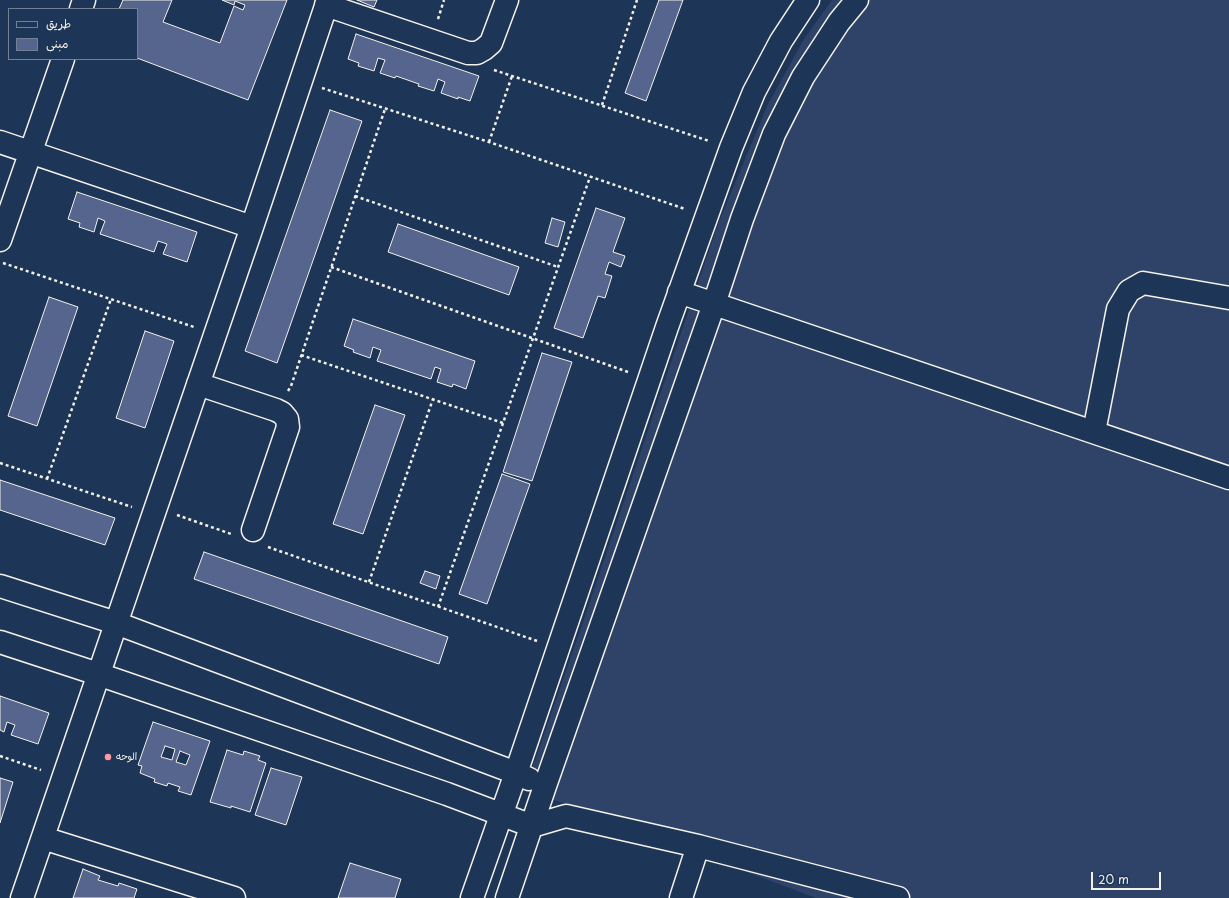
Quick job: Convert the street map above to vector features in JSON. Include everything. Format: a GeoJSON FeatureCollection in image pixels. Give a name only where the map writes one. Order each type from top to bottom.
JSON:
{"type":"FeatureCollection","features":[{"type":"Feature","properties":{"kind":"street"},"geometry":{"type":"LineString","coordinates":[[22,898],[252,227],[327,3],[468,53],[477,53],[490,43],[507,0]]}},
{"type":"Feature","properties":{"kind":"street"},"geometry":{"type":"LineString","coordinates":[[472,898],[516,773],[679,292],[731,148],[754,92],[781,41],[808,0]]}},
{"type":"Feature","properties":{"kind":"street"},"geometry":{"type":"LineString","coordinates":[[507,898],[714,304],[742,219],[774,134],[803,77],[839,22],[857,0]]}},
{"type":"Feature","properties":{"kind":"street"},"geometry":{"type":"LineString","coordinates":[[0,240],[63,60]]}},
{"type":"Feature","properties":{"kind":"street"},"geometry":{"type":"LineString","coordinates":[[0,142],[252,227]]}},
{"type":"Feature","properties":{"kind":"street"},"geometry":{"type":"LineString","coordinates":[[1094,432],[1118,309],[1129,291],[1143,283],[1229,298]]}},
{"type":"Feature","properties":{"kind":"street"},"geometry":{"type":"LineString","coordinates":[[679,292],[1229,478]]}},
{"type":"Feature","properties":{"kind":"street"},"geometry":{"type":"LineString","coordinates":[[198,384],[276,410],[282,413],[287,419],[288,427],[251,537]]}},
{"type":"Feature","properties":{"kind":"street"},"geometry":{"type":"LineString","coordinates":[[0,586],[116,623],[516,773],[545,786],[566,816]]}},
{"type":"Feature","properties":{"kind":"street"},"geometry":{"type":"LineString","coordinates":[[0,642],[98,674],[440,792],[532,826],[566,816],[698,846],[897,898]]}},
{"type":"Feature","properties":{"kind":"street"},"geometry":{"type":"LineString","coordinates":[[43,838],[198,893],[234,898]]}},
{"type":"Feature","properties":{"kind":"street"},"geometry":{"type":"LineString","coordinates":[[681,898],[698,846]]}},
{"type":"Feature","properties":{"kind":"path"},"geometry":{"type":"LineString","coordinates":[[602,105],[637,0]]}},
{"type":"Feature","properties":{"kind":"path"},"geometry":{"type":"LineString","coordinates":[[490,69],[731,148]]}},
{"type":"Feature","properties":{"kind":"path"},"geometry":{"type":"LineString","coordinates":[[489,142],[512,76]]}},
{"type":"Feature","properties":{"kind":"path"},"geometry":{"type":"LineString","coordinates":[[300,80],[489,142],[706,216]]}},
{"type":"Feature","properties":{"kind":"path"},"geometry":{"type":"LineString","coordinates":[[285,392],[291,386],[300,355],[385,109]]}},
{"type":"Feature","properties":{"kind":"path"},"geometry":{"type":"LineString","coordinates":[[438,607],[590,177]]}},
{"type":"Feature","properties":{"kind":"path"},"geometry":{"type":"LineString","coordinates":[[355,196],[558,267]]}},
{"type":"Feature","properties":{"kind":"path"},"geometry":{"type":"LineString","coordinates":[[0,262],[215,334]]}},
{"type":"Feature","properties":{"kind":"path"},"geometry":{"type":"LineString","coordinates":[[331,267],[650,380]]}},
{"type":"Feature","properties":{"kind":"path"},"geometry":{"type":"LineString","coordinates":[[47,479],[111,299]]}},
{"type":"Feature","properties":{"kind":"path"},"geometry":{"type":"LineString","coordinates":[[300,355],[503,423]]}},
{"type":"Feature","properties":{"kind":"path"},"geometry":{"type":"LineString","coordinates":[[369,582],[433,399]]}},
{"type":"Feature","properties":{"kind":"path"},"geometry":{"type":"LineString","coordinates":[[0,463],[47,479],[154,511],[251,537],[369,582],[558,649]]}},
{"type":"Feature","properties":{"kind":"path"},"geometry":{"type":"LineString","coordinates":[[0,756],[64,777]]}},
{"type":"Feature","properties":{"kind":"shaded area"},"geometry":{"type":"Polygon","coordinates":[[[832,0],[1229,0],[1229,898],[816,898],[525,789],[718,224],[768,104],[804,39],[832,0]]]}},
{"type":"Feature","properties":{"kind":"building"},"geometry":{"type":"Polygon","coordinates":[[[123,0],[172,0],[163,22],[220,43],[234,6],[243,10],[245,5],[235,1],[234,5],[222,0],[287,0],[248,100],[138,58],[138,8],[119,8],[123,0]]]}},
{"type":"Feature","properties":{"kind":"building"},"geometry":{"type":"Polygon","coordinates":[[[357,0],[377,0],[374,7],[357,0]]]}},
{"type":"Feature","properties":{"kind":"building"},"geometry":{"type":"Polygon","coordinates":[[[659,0],[683,0],[646,101],[625,93],[659,0]]]}},
{"type":"Feature","properties":{"kind":"building"},"geometry":{"type":"Polygon","coordinates":[[[356,34],[479,76],[470,101],[458,97],[458,99],[441,93],[445,82],[438,79],[434,91],[418,86],[419,84],[396,76],[395,78],[380,73],[385,60],[378,58],[374,71],[358,66],[359,63],[348,59],[356,34]]]}},
{"type":"Feature","properties":{"kind":"building"},"geometry":{"type":"Polygon","coordinates":[[[330,110],[362,121],[277,363],[245,351],[330,110]]]}},
{"type":"Feature","properties":{"kind":"building"},"geometry":{"type":"Polygon","coordinates":[[[77,192],[197,232],[187,262],[163,254],[167,244],[158,241],[154,252],[100,234],[105,221],[98,218],[94,232],[79,227],[80,223],[68,219],[77,192]]]}},
{"type":"Feature","properties":{"kind":"building"},"geometry":{"type":"Polygon","coordinates":[[[596,208],[625,218],[613,252],[625,256],[621,267],[609,262],[605,274],[612,276],[605,298],[598,296],[583,338],[554,328],[596,208]]]}},
{"type":"Feature","properties":{"kind":"building"},"geometry":{"type":"Polygon","coordinates":[[[552,218],[565,222],[558,247],[545,243],[552,218]]]}},
{"type":"Feature","properties":{"kind":"building"},"geometry":{"type":"Polygon","coordinates":[[[398,224],[519,267],[509,295],[388,252],[398,224]]]}},
{"type":"Feature","properties":{"kind":"building"},"geometry":{"type":"Polygon","coordinates":[[[49,297],[78,307],[37,426],[8,416],[49,297]]]}},
{"type":"Feature","properties":{"kind":"building"},"geometry":{"type":"Polygon","coordinates":[[[353,319],[475,361],[466,389],[453,384],[452,387],[437,382],[441,369],[435,367],[431,379],[377,361],[381,350],[373,347],[370,358],[353,352],[354,350],[344,346],[353,319]]]}},
{"type":"Feature","properties":{"kind":"building"},"geometry":{"type":"Polygon","coordinates":[[[145,331],[174,341],[145,428],[116,418],[145,331]]]}},
{"type":"Feature","properties":{"kind":"building"},"geometry":{"type":"Polygon","coordinates":[[[542,353],[572,362],[532,481],[503,472],[542,353]]]}},
{"type":"Feature","properties":{"kind":"building"},"geometry":{"type":"Polygon","coordinates":[[[375,405],[405,415],[363,534],[333,524],[375,405]]]}},
{"type":"Feature","properties":{"kind":"building"},"geometry":{"type":"Polygon","coordinates":[[[502,474],[530,484],[487,604],[459,594],[502,474]]]}},
{"type":"Feature","properties":{"kind":"building"},"geometry":{"type":"Polygon","coordinates":[[[0,480],[115,518],[105,545],[0,510],[0,480]]]}},
{"type":"Feature","properties":{"kind":"building"},"geometry":{"type":"Polygon","coordinates":[[[204,552],[448,637],[439,664],[194,579],[204,552]]]}},
{"type":"Feature","properties":{"kind":"building"},"geometry":{"type":"Polygon","coordinates":[[[425,571],[440,576],[436,589],[420,583],[425,571]]]}},
{"type":"Feature","properties":{"kind":"building"},"geometry":{"type":"Polygon","coordinates":[[[0,696],[49,713],[38,744],[11,735],[15,725],[7,722],[4,732],[0,730],[0,696]]]}},
{"type":"Feature","properties":{"kind":"building"},"geometry":{"type":"Polygon","coordinates":[[[153,722],[210,741],[191,795],[178,791],[180,787],[168,783],[167,786],[154,782],[155,779],[140,773],[142,766],[138,765],[153,722]],[[165,746],[161,757],[172,760],[175,749],[165,746]],[[180,751],[176,762],[186,765],[190,755],[180,751]]]}},
{"type":"Feature","properties":{"kind":"building"},"geometry":{"type":"Polygon","coordinates":[[[227,750],[243,755],[244,751],[260,756],[258,760],[266,763],[250,812],[231,806],[231,808],[210,802],[227,750]]]}},
{"type":"Feature","properties":{"kind":"building"},"geometry":{"type":"Polygon","coordinates":[[[271,768],[302,777],[286,825],[255,815],[271,768]]]}},
{"type":"Feature","properties":{"kind":"building"},"geometry":{"type":"Polygon","coordinates":[[[0,778],[13,782],[0,823],[0,778]]]}},
{"type":"Feature","properties":{"kind":"building"},"geometry":{"type":"Polygon","coordinates":[[[350,863],[401,879],[395,898],[338,898],[350,863]]]}},
{"type":"Feature","properties":{"kind":"building"},"geometry":{"type":"Polygon","coordinates":[[[83,869],[100,876],[98,880],[118,886],[119,883],[137,889],[134,898],[73,898],[83,869]]]}},
{"type":"Feature","properties":{"kind":"place","name":"الوحه"},"geometry":{"type":"Point","coordinates":[108,757]}}]}
